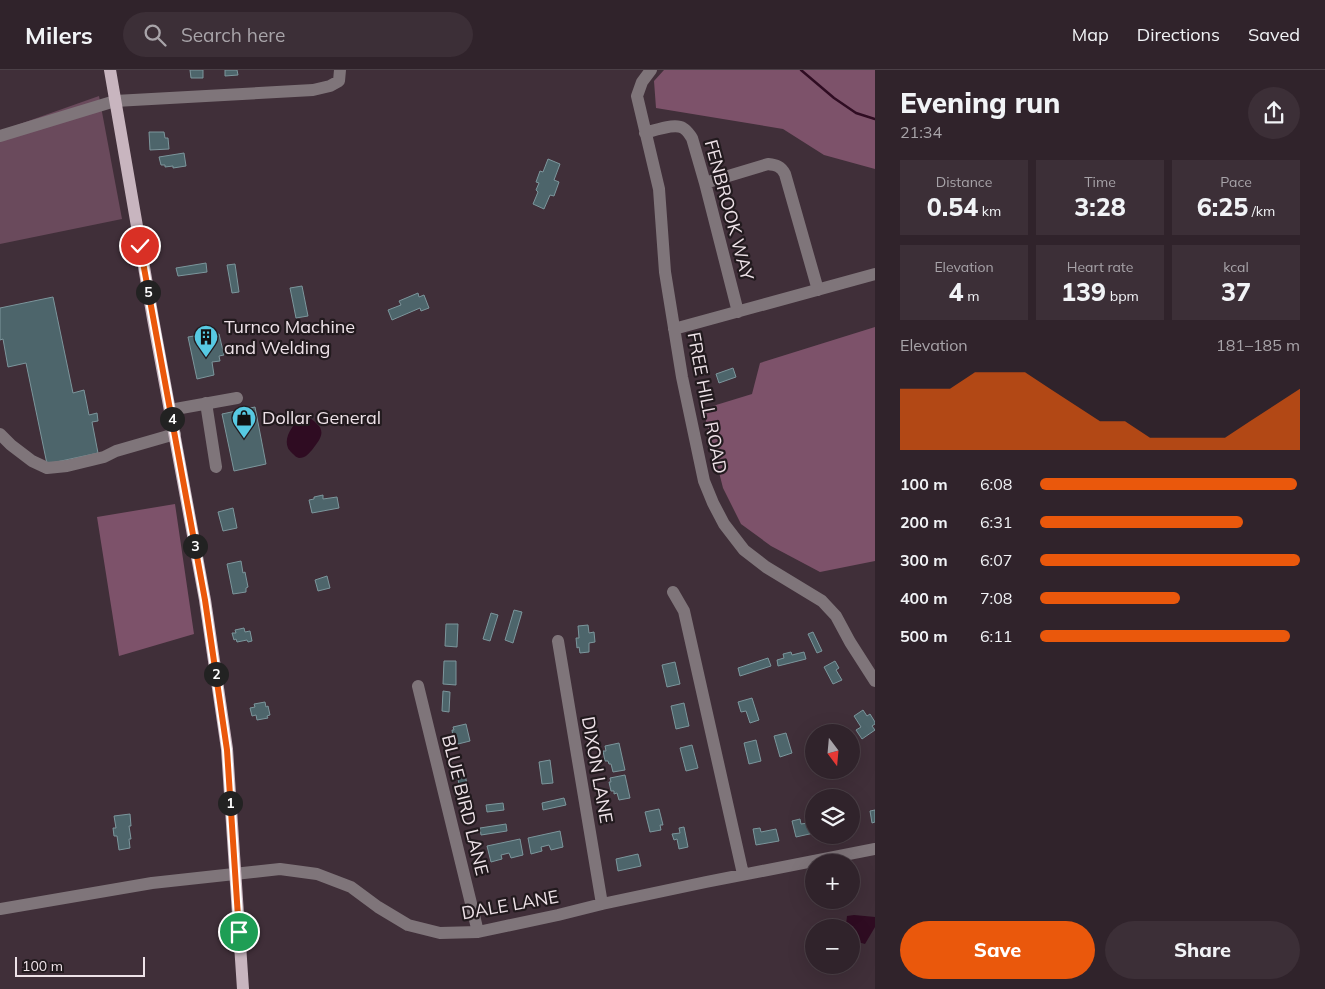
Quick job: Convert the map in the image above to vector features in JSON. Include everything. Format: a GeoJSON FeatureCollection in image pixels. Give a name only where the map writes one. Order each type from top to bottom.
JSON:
{"type":"FeatureCollection","features":[{"type":"Feature","properties":{"kind":"main road"},"geometry":{"type":"LineString","coordinates":[[110,70],[151,310],[205,600],[227,750],[243,989]]}},
{"type":"Feature","properties":{"kind":"street"},"geometry":{"type":"LineString","coordinates":[[0,136],[115,101],[313,90],[330,86],[339,81],[340,70]]}},
{"type":"Feature","properties":{"kind":"street","name":"FREE HILL ROAD"},"geometry":{"type":"LineString","coordinates":[[651,70],[642,82],[637,96],[659,189],[665,272],[682,377],[704,481],[724,524],[744,550],[766,567],[822,601],[836,616],[875,681]]}},
{"type":"Feature","properties":{"kind":"street","name":"FENBROOK WAY"},"geometry":{"type":"LineString","coordinates":[[646,133],[675,126],[683,127],[692,138],[738,312]]}},
{"type":"Feature","properties":{"kind":"street"},"geometry":{"type":"LineString","coordinates":[[705,183],[768,164],[782,168],[818,290]]}},
{"type":"Feature","properties":{"kind":"street"},"geometry":{"type":"LineString","coordinates":[[674,329],[875,274]]}},
{"type":"Feature","properties":{"kind":"street"},"geometry":{"type":"LineString","coordinates":[[170,410],[237,398]]}},
{"type":"Feature","properties":{"kind":"street"},"geometry":{"type":"LineString","coordinates":[[206,403],[216,467]]}},
{"type":"Feature","properties":{"kind":"street"},"geometry":{"type":"LineString","coordinates":[[0,434],[32,461],[47,468],[104,458],[116,452],[175,434]]}},
{"type":"Feature","properties":{"kind":"street"},"geometry":{"type":"LineString","coordinates":[[673,592],[684,611],[743,874]]}},
{"type":"Feature","properties":{"kind":"street","name":"DIXON LANE"},"geometry":{"type":"LineString","coordinates":[[558,642],[602,904]]}},
{"type":"Feature","properties":{"kind":"street","name":"BLUE BIRD LANE"},"geometry":{"type":"LineString","coordinates":[[418,686],[478,932]]}},
{"type":"Feature","properties":{"kind":"street","name":"DALE LANE"},"geometry":{"type":"LineString","coordinates":[[0,909],[152,883],[280,869],[318,874],[351,887],[378,907],[408,925],[440,933],[478,932],[743,874],[875,849]]}},
{"type":"Feature","properties":{"kind":"shaded area"},"geometry":{"type":"Polygon","coordinates":[[[664,70],[875,70],[875,169],[824,155],[783,129],[656,108],[654,81],[664,70]]]}},
{"type":"Feature","properties":{"kind":"shaded area"},"geometry":{"type":"Polygon","coordinates":[[[99,96],[122,219],[0,244],[0,131],[99,96]]]}},
{"type":"Feature","properties":{"kind":"shaded area"},"geometry":{"type":"Polygon","coordinates":[[[875,327],[875,561],[820,572],[771,546],[741,524],[723,488],[703,409],[752,394],[760,363],[875,327]]]}},
{"type":"Feature","properties":{"kind":"shaded area"},"geometry":{"type":"Polygon","coordinates":[[[302,417],[313,420],[319,426],[321,437],[305,457],[299,458],[288,449],[287,439],[293,427],[302,417]]]}},
{"type":"Feature","properties":{"kind":"shaded area"},"geometry":{"type":"Polygon","coordinates":[[[175,504],[194,634],[119,656],[97,517],[175,504]]]}},
{"type":"Feature","properties":{"kind":"shaded area"},"geometry":{"type":"Polygon","coordinates":[[[847,916],[875,917],[875,927],[865,944],[860,943],[860,919],[847,919],[847,916]]]}},
{"type":"Feature","properties":{"kind":"building"},"geometry":{"type":"Polygon","coordinates":[[[190,70],[203,70],[203,78],[191,78],[190,70]]]}},
{"type":"Feature","properties":{"kind":"building"},"geometry":{"type":"Polygon","coordinates":[[[225,70],[237,70],[238,75],[225,76],[225,70]]]}},
{"type":"Feature","properties":{"kind":"building"},"geometry":{"type":"Polygon","coordinates":[[[149,132],[164,132],[165,138],[168,138],[169,149],[150,150],[149,132]]]}},
{"type":"Feature","properties":{"kind":"building"},"geometry":{"type":"Polygon","coordinates":[[[184,153],[186,166],[173,168],[173,166],[165,167],[165,165],[161,165],[159,157],[184,153]]]}},
{"type":"Feature","properties":{"kind":"building"},"geometry":{"type":"Polygon","coordinates":[[[548,159],[560,164],[554,180],[559,182],[554,196],[550,195],[544,209],[533,204],[538,192],[536,190],[539,183],[536,182],[540,171],[543,172],[548,159]]]}},
{"type":"Feature","properties":{"kind":"building"},"geometry":{"type":"Polygon","coordinates":[[[206,263],[207,272],[178,276],[176,268],[206,263]]]}},
{"type":"Feature","properties":{"kind":"building"},"geometry":{"type":"Polygon","coordinates":[[[235,264],[239,292],[232,293],[227,265],[235,264]]]}},
{"type":"Feature","properties":{"kind":"building"},"geometry":{"type":"Polygon","coordinates":[[[302,286],[308,316],[296,318],[290,288],[302,286]]]}},
{"type":"Feature","properties":{"kind":"building"},"geometry":{"type":"Polygon","coordinates":[[[418,293],[419,297],[424,295],[429,308],[421,311],[420,308],[392,320],[388,310],[401,305],[399,301],[418,293]]]}},
{"type":"Feature","properties":{"kind":"building"},"geometry":{"type":"Polygon","coordinates":[[[53,297],[73,393],[84,390],[89,415],[97,413],[98,421],[92,422],[98,453],[47,464],[26,363],[8,367],[3,339],[0,340],[0,308],[53,297]]]}},
{"type":"Feature","properties":{"kind":"building","name":"Turnco Machine and Welding"},"geometry":{"type":"Polygon","coordinates":[[[206,334],[206,336],[219,334],[224,355],[219,356],[220,361],[212,362],[214,375],[197,379],[188,337],[206,334]]]}},
{"type":"Feature","properties":{"kind":"building"},"geometry":{"type":"Polygon","coordinates":[[[733,368],[736,377],[719,383],[716,374],[733,368]]]}},
{"type":"Feature","properties":{"kind":"building","name":"Dollar General"},"geometry":{"type":"Polygon","coordinates":[[[255,407],[266,464],[234,471],[222,414],[255,407]]]}},
{"type":"Feature","properties":{"kind":"building"},"geometry":{"type":"Polygon","coordinates":[[[323,495],[323,499],[337,497],[339,508],[312,513],[309,500],[323,495]]]}},
{"type":"Feature","properties":{"kind":"building"},"geometry":{"type":"Polygon","coordinates":[[[233,508],[237,528],[223,531],[218,512],[233,508]]]}},
{"type":"Feature","properties":{"kind":"building"},"geometry":{"type":"Polygon","coordinates":[[[241,561],[248,587],[246,592],[233,594],[227,564],[241,561]]]}},
{"type":"Feature","properties":{"kind":"building"},"geometry":{"type":"Polygon","coordinates":[[[327,576],[330,588],[318,591],[315,580],[327,576]]]}},
{"type":"Feature","properties":{"kind":"building"},"geometry":{"type":"Polygon","coordinates":[[[514,610],[522,612],[513,643],[505,640],[514,610]]]}},
{"type":"Feature","properties":{"kind":"building"},"geometry":{"type":"Polygon","coordinates":[[[491,613],[498,615],[490,641],[483,639],[491,613]]]}},
{"type":"Feature","properties":{"kind":"building"},"geometry":{"type":"Polygon","coordinates":[[[446,624],[458,624],[457,647],[445,646],[446,624]]]}},
{"type":"Feature","properties":{"kind":"building"},"geometry":{"type":"Polygon","coordinates":[[[588,625],[589,633],[594,632],[595,642],[589,643],[589,652],[580,653],[579,647],[577,648],[576,638],[579,638],[578,626],[588,625]]]}},
{"type":"Feature","properties":{"kind":"building"},"geometry":{"type":"Polygon","coordinates":[[[244,628],[245,632],[250,631],[252,641],[237,642],[236,639],[234,640],[232,633],[236,633],[235,630],[244,628]]]}},
{"type":"Feature","properties":{"kind":"building"},"geometry":{"type":"Polygon","coordinates":[[[813,632],[822,651],[817,653],[808,634],[813,632]]]}},
{"type":"Feature","properties":{"kind":"building"},"geometry":{"type":"Polygon","coordinates":[[[791,652],[792,655],[804,652],[806,659],[778,666],[777,660],[784,658],[783,654],[791,652]]]}},
{"type":"Feature","properties":{"kind":"building"},"geometry":{"type":"Polygon","coordinates":[[[768,658],[771,666],[740,676],[738,668],[768,658]]]}},
{"type":"Feature","properties":{"kind":"building"},"geometry":{"type":"Polygon","coordinates":[[[444,661],[456,661],[456,685],[443,684],[444,661]]]}},
{"type":"Feature","properties":{"kind":"building"},"geometry":{"type":"Polygon","coordinates":[[[835,661],[839,668],[836,670],[842,680],[833,684],[824,667],[835,661]]]}},
{"type":"Feature","properties":{"kind":"building"},"geometry":{"type":"Polygon","coordinates":[[[675,662],[680,684],[667,687],[662,665],[675,662]]]}},
{"type":"Feature","properties":{"kind":"building"},"geometry":{"type":"Polygon","coordinates":[[[443,691],[450,692],[449,712],[442,711],[443,691]]]}},
{"type":"Feature","properties":{"kind":"building"},"geometry":{"type":"Polygon","coordinates":[[[752,698],[759,720],[750,723],[746,711],[741,712],[738,702],[752,698]]]}},
{"type":"Feature","properties":{"kind":"building"},"geometry":{"type":"Polygon","coordinates":[[[265,702],[270,715],[267,716],[268,718],[257,720],[256,715],[252,716],[250,708],[255,707],[254,704],[265,702]]]}},
{"type":"Feature","properties":{"kind":"building"},"geometry":{"type":"Polygon","coordinates":[[[684,703],[689,726],[676,729],[671,706],[684,703]]]}},
{"type":"Feature","properties":{"kind":"building"},"geometry":{"type":"Polygon","coordinates":[[[863,710],[867,716],[870,714],[875,722],[872,726],[875,730],[862,739],[860,736],[860,724],[854,716],[863,710]]]}},
{"type":"Feature","properties":{"kind":"building"},"geometry":{"type":"Polygon","coordinates":[[[466,724],[470,741],[458,744],[456,737],[453,737],[453,727],[466,724]]]}},
{"type":"Feature","properties":{"kind":"building"},"geometry":{"type":"Polygon","coordinates":[[[786,733],[792,753],[780,757],[774,736],[786,733]]]}},
{"type":"Feature","properties":{"kind":"building"},"geometry":{"type":"Polygon","coordinates":[[[756,740],[761,761],[749,764],[744,743],[756,740]]]}},
{"type":"Feature","properties":{"kind":"building"},"geometry":{"type":"Polygon","coordinates":[[[619,743],[625,770],[613,772],[611,764],[605,761],[603,751],[606,751],[605,746],[619,743]]]}},
{"type":"Feature","properties":{"kind":"building"},"geometry":{"type":"Polygon","coordinates":[[[692,745],[698,768],[686,771],[680,748],[692,745]]]}},
{"type":"Feature","properties":{"kind":"building"},"geometry":{"type":"Polygon","coordinates":[[[550,760],[553,783],[542,784],[539,762],[550,760]]]}},
{"type":"Feature","properties":{"kind":"building"},"geometry":{"type":"Polygon","coordinates":[[[463,765],[469,794],[462,796],[455,767],[463,765]]]}},
{"type":"Feature","properties":{"kind":"building"},"geometry":{"type":"Polygon","coordinates":[[[625,775],[630,798],[619,800],[617,793],[614,794],[614,791],[611,791],[609,782],[611,782],[610,778],[625,775]]]}},
{"type":"Feature","properties":{"kind":"building"},"geometry":{"type":"Polygon","coordinates":[[[564,798],[566,805],[543,810],[542,803],[564,798]]]}},
{"type":"Feature","properties":{"kind":"building"},"geometry":{"type":"Polygon","coordinates":[[[503,803],[504,810],[487,812],[486,805],[503,803]]]}},
{"type":"Feature","properties":{"kind":"building"},"geometry":{"type":"Polygon","coordinates":[[[659,809],[663,825],[660,825],[661,830],[650,832],[645,812],[659,809]]]}},
{"type":"Feature","properties":{"kind":"building"},"geometry":{"type":"Polygon","coordinates":[[[875,810],[875,822],[872,823],[870,811],[875,810]]]}},
{"type":"Feature","properties":{"kind":"building"},"geometry":{"type":"Polygon","coordinates":[[[130,814],[130,848],[119,850],[117,836],[114,836],[113,828],[116,828],[114,816],[130,814]]]}},
{"type":"Feature","properties":{"kind":"building"},"geometry":{"type":"Polygon","coordinates":[[[800,819],[801,824],[805,823],[805,835],[796,837],[792,821],[800,819]]]}},
{"type":"Feature","properties":{"kind":"building"},"geometry":{"type":"Polygon","coordinates":[[[506,824],[507,831],[481,835],[480,828],[506,824]]]}},
{"type":"Feature","properties":{"kind":"building"},"geometry":{"type":"Polygon","coordinates":[[[684,827],[688,847],[679,849],[677,839],[674,840],[672,834],[680,833],[679,828],[684,827]]]}},
{"type":"Feature","properties":{"kind":"building"},"geometry":{"type":"Polygon","coordinates":[[[760,828],[761,832],[776,829],[779,841],[756,845],[753,829],[760,828]]]}},
{"type":"Feature","properties":{"kind":"building"},"geometry":{"type":"Polygon","coordinates":[[[560,831],[563,847],[551,850],[549,845],[541,847],[542,851],[531,854],[528,838],[560,831]]]}},
{"type":"Feature","properties":{"kind":"building"},"geometry":{"type":"Polygon","coordinates":[[[520,839],[523,855],[511,858],[509,853],[501,855],[502,859],[491,862],[487,846],[520,839]]]}},
{"type":"Feature","properties":{"kind":"building"},"geometry":{"type":"Polygon","coordinates":[[[638,854],[641,866],[618,871],[616,859],[638,854]]]}},
{"type":"Feature","properties":{"kind":"waterway"},"geometry":{"type":"LineString","coordinates":[[801,70],[834,98],[856,113],[875,119]]}},
{"type":"Feature","properties":{"kind":"place","name":"Turnco Machine and Welding"},"geometry":{"type":"Point","coordinates":[206,358]}},
{"type":"Feature","properties":{"kind":"place","name":"Dollar General"},"geometry":{"type":"Point","coordinates":[244,439]}},
{"type":"Feature","properties":{"kind":"route"},"geometry":{"type":"LineString","coordinates":[[140,246],[205,600],[227,750],[239,932]]}}]}
